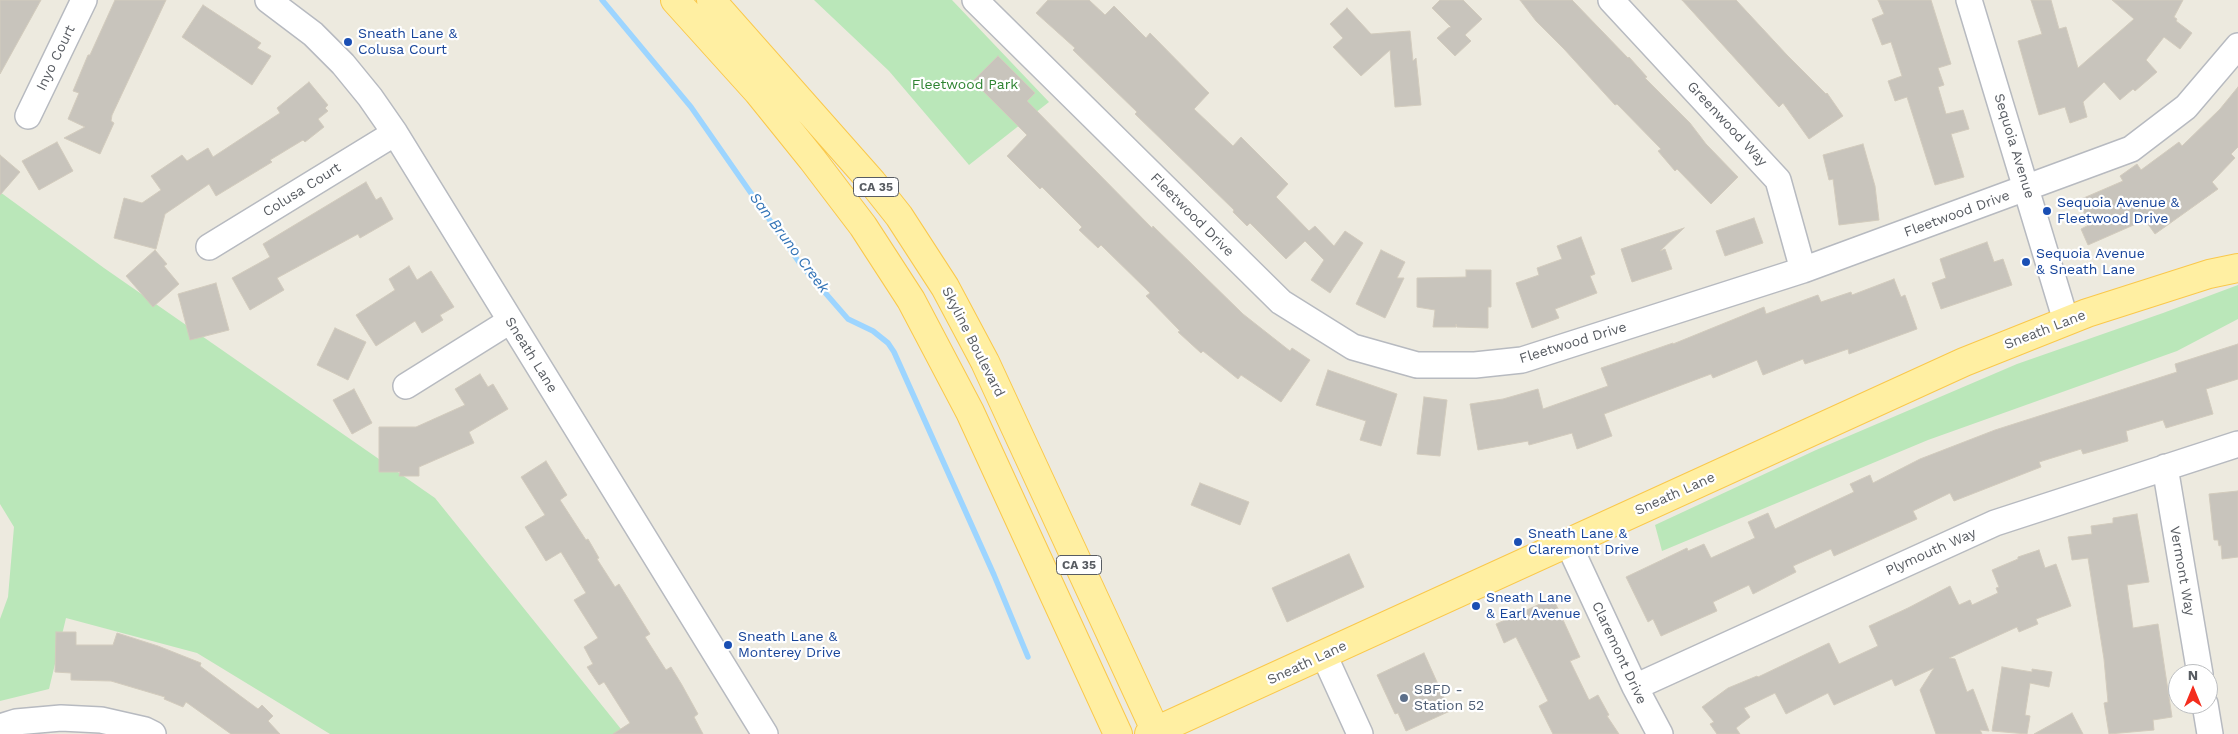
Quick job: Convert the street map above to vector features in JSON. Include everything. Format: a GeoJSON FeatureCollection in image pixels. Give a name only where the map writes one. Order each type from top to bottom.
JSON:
{"type":"FeatureCollection","features":[{"type":"Feature","properties":{"kind":"main road","name":"CA 35"},"geometry":{"type":"LineString","coordinates":[[675,0],[753,87],[812,159],[863,226],[911,300],[955,381],[1118,734]]}},
{"type":"Feature","properties":{"kind":"main road","name":"Skyline Boulevard"},"geometry":{"type":"LineString","coordinates":[[711,0],[872,182],[903,223],[945,287],[985,362],[1154,733]]}},
{"type":"Feature","properties":{"kind":"main road","name":"Sneath Lane"},"geometry":{"type":"LineString","coordinates":[[2209,274],[2238,260]]}},
{"type":"Feature","properties":{"kind":"main road","name":"Sneath Lane"},"geometry":{"type":"LineString","coordinates":[[1154,733],[1964,362],[2066,321],[2209,274],[2238,268]]}},
{"type":"Feature","properties":{"kind":"street","name":"Inyo Court"},"geometry":{"type":"LineString","coordinates":[[28,116],[84,0]]}},
{"type":"Feature","properties":{"kind":"street","name":"Sneath Lane"},"geometry":{"type":"LineString","coordinates":[[268,0],[313,34],[343,64],[370,97],[765,734]]}},
{"type":"Feature","properties":{"kind":"street","name":"Fleetwood Drive"},"geometry":{"type":"LineString","coordinates":[[975,0],[1281,302],[1353,347],[1417,365],[1475,365],[1522,360],[1803,270],[2027,189],[2131,149],[2186,107],[2238,46]]}},
{"type":"Feature","properties":{"kind":"street","name":"Greenwood Way"},"geometry":{"type":"LineString","coordinates":[[1612,0],[1778,180],[1803,270]]}},
{"type":"Feature","properties":{"kind":"street","name":"Sequoia Avenue"},"geometry":{"type":"LineString","coordinates":[[1968,0],[2066,321]]}},
{"type":"Feature","properties":{"kind":"street","name":"Colusa Court"},"geometry":{"type":"LineString","coordinates":[[210,247],[394,133]]}},
{"type":"Feature","properties":{"kind":"street"},"geometry":{"type":"LineString","coordinates":[[406,386],[510,321]]}},
{"type":"Feature","properties":{"kind":"street","name":"Plymouth Way"},"geometry":{"type":"LineString","coordinates":[[1635,687],[1995,523],[2238,444]]}},
{"type":"Feature","properties":{"kind":"street","name":"Vermont Way"},"geometry":{"type":"LineString","coordinates":[[2165,467],[2198,664]]}},
{"type":"Feature","properties":{"kind":"street","name":"Claremont Drive"},"geometry":{"type":"LineString","coordinates":[[1568,543],[1635,687],[1660,734]]}},
{"type":"Feature","properties":{"kind":"street"},"geometry":{"type":"LineString","coordinates":[[1324,655],[1360,734]]}},
{"type":"Feature","properties":{"kind":"street"},"geometry":{"type":"LineString","coordinates":[[2207,714],[2210,734]]}},
{"type":"Feature","properties":{"kind":"street"},"geometry":{"type":"LineString","coordinates":[[0,727],[16,722],[61,718],[101,720],[153,734]]}},
{"type":"Feature","properties":{"kind":"green space","name":"Fleetwood Park"},"geometry":{"type":"Polygon","coordinates":[[[814,0],[952,0],[1049,102],[969,165],[889,71],[814,0]]]}},
{"type":"Feature","properties":{"kind":"green space"},"geometry":{"type":"Polygon","coordinates":[[[0,192],[104,268],[435,498],[625,734],[330,734],[197,653],[66,618],[49,689],[0,701],[0,619],[8,597],[14,527],[0,504],[0,192]]]}},
{"type":"Feature","properties":{"kind":"green space"},"geometry":{"type":"Polygon","coordinates":[[[2238,285],[2238,319],[2177,351],[1928,440],[1662,551],[1655,525],[1816,450],[2017,364],[2238,285]]]}},
{"type":"Feature","properties":{"kind":"building"},"geometry":{"type":"Polygon","coordinates":[[[0,0],[41,0],[0,74],[0,0]]]}},
{"type":"Feature","properties":{"kind":"building"},"geometry":{"type":"Polygon","coordinates":[[[115,0],[166,0],[112,115],[111,121],[114,123],[100,154],[64,138],[85,127],[68,119],[79,93],[73,91],[115,0]]]}},
{"type":"Feature","properties":{"kind":"building"},"geometry":{"type":"Polygon","coordinates":[[[1048,0],[1089,0],[1105,15],[1114,6],[1146,38],[1150,33],[1209,93],[1194,109],[1233,146],[1241,137],[1288,184],[1276,197],[1309,231],[1315,226],[1334,246],[1345,231],[1363,243],[1330,293],[1311,280],[1324,260],[1305,241],[1286,259],[1250,223],[1247,226],[1233,212],[1234,210],[1135,114],[1137,112],[1073,50],[1075,48],[1036,13],[1048,0]]]}},
{"type":"Feature","properties":{"kind":"building"},"geometry":{"type":"Polygon","coordinates":[[[1440,0],[1463,0],[1482,19],[1465,35],[1471,41],[1455,56],[1437,38],[1451,27],[1432,8],[1440,0]]]}},
{"type":"Feature","properties":{"kind":"building"},"geometry":{"type":"Polygon","coordinates":[[[1520,0],[1572,0],[1629,57],[1647,77],[1645,78],[1690,123],[1706,144],[1738,177],[1711,204],[1677,169],[1675,171],[1658,151],[1661,149],[1617,104],[1615,105],[1536,21],[1520,0]]]}},
{"type":"Feature","properties":{"kind":"building"},"geometry":{"type":"Polygon","coordinates":[[[1682,0],[1736,0],[1787,55],[1827,93],[1843,116],[1809,139],[1783,103],[1779,107],[1682,0]]]}},
{"type":"Feature","properties":{"kind":"building"},"geometry":{"type":"Polygon","coordinates":[[[1878,0],[1931,0],[1951,64],[1938,68],[1944,85],[1938,87],[1946,114],[1963,110],[1969,129],[1951,134],[1964,177],[1935,185],[1907,97],[1895,101],[1888,81],[1902,76],[1891,42],[1882,45],[1872,19],[1884,14],[1878,0]]]}},
{"type":"Feature","properties":{"kind":"building"},"geometry":{"type":"Polygon","coordinates":[[[2031,0],[2051,0],[2059,29],[2066,27],[2078,68],[2134,19],[2112,0],[2183,0],[2174,17],[2177,19],[2176,21],[2192,33],[2180,49],[2164,37],[2146,60],[2157,72],[2135,91],[2133,89],[2120,100],[2104,82],[2083,102],[2087,117],[2070,123],[2065,107],[2039,115],[2018,41],[2042,34],[2031,0]]]}},
{"type":"Feature","properties":{"kind":"building"},"geometry":{"type":"Polygon","coordinates":[[[203,5],[261,43],[257,48],[271,56],[252,85],[182,37],[203,5]]]}},
{"type":"Feature","properties":{"kind":"building"},"geometry":{"type":"Polygon","coordinates":[[[1347,8],[1371,34],[1410,31],[1413,61],[1416,58],[1421,105],[1395,107],[1390,50],[1361,76],[1333,47],[1343,38],[1330,24],[1347,8]]]}},
{"type":"Feature","properties":{"kind":"building"},"geometry":{"type":"Polygon","coordinates":[[[998,56],[1035,93],[1027,101],[1152,228],[1153,226],[1243,314],[1290,351],[1292,348],[1310,360],[1281,402],[1241,375],[1238,379],[1203,351],[1201,353],[1178,332],[1180,331],[1146,296],[1150,293],[1101,245],[1098,248],[1079,230],[1082,227],[1042,187],[1040,189],[1007,156],[1027,135],[973,81],[998,56]]]}},
{"type":"Feature","properties":{"kind":"building"},"geometry":{"type":"Polygon","coordinates":[[[309,82],[328,105],[325,108],[328,111],[318,119],[324,127],[305,142],[303,140],[270,160],[272,162],[216,196],[209,184],[165,214],[156,249],[114,238],[124,198],[142,203],[161,190],[151,176],[182,155],[187,161],[208,148],[213,157],[280,113],[277,108],[309,82]]]}},
{"type":"Feature","properties":{"kind":"building"},"geometry":{"type":"Polygon","coordinates":[[[2238,87],[2238,147],[2231,154],[2235,158],[2212,182],[2218,189],[2155,234],[2145,220],[2088,245],[2081,229],[2089,225],[2079,200],[2123,181],[2120,176],[2137,164],[2141,170],[2179,142],[2182,146],[2220,109],[2238,87]]]}},
{"type":"Feature","properties":{"kind":"building"},"geometry":{"type":"Polygon","coordinates":[[[57,142],[73,171],[39,190],[22,161],[57,142]]]}},
{"type":"Feature","properties":{"kind":"building"},"geometry":{"type":"Polygon","coordinates":[[[1863,144],[1875,186],[1879,220],[1839,225],[1833,179],[1829,180],[1823,155],[1863,144]]]}},
{"type":"Feature","properties":{"kind":"building"},"geometry":{"type":"Polygon","coordinates":[[[0,155],[20,172],[0,195],[0,155]]]}},
{"type":"Feature","properties":{"kind":"building"},"geometry":{"type":"Polygon","coordinates":[[[366,182],[376,200],[381,197],[393,219],[360,238],[358,234],[277,278],[284,290],[250,310],[232,278],[270,257],[263,244],[366,182]]]}},
{"type":"Feature","properties":{"kind":"building"},"geometry":{"type":"Polygon","coordinates":[[[1754,218],[1763,243],[1725,256],[1716,231],[1754,218]]]}},
{"type":"Feature","properties":{"kind":"building"},"geometry":{"type":"Polygon","coordinates":[[[1684,228],[1660,251],[1665,249],[1672,269],[1632,282],[1621,249],[1684,228]]]}},
{"type":"Feature","properties":{"kind":"building"},"geometry":{"type":"Polygon","coordinates":[[[1581,237],[1595,274],[1590,276],[1597,293],[1555,309],[1559,318],[1532,328],[1516,283],[1539,275],[1537,268],[1562,259],[1557,246],[1581,237]]]}},
{"type":"Feature","properties":{"kind":"building"},"geometry":{"type":"Polygon","coordinates":[[[1987,242],[1994,262],[2003,259],[2012,285],[1941,309],[1932,283],[1946,278],[1940,259],[1987,242]]]}},
{"type":"Feature","properties":{"kind":"building"},"geometry":{"type":"Polygon","coordinates":[[[155,250],[167,264],[164,266],[179,284],[153,307],[126,276],[155,250]]]}},
{"type":"Feature","properties":{"kind":"building"},"geometry":{"type":"Polygon","coordinates":[[[1381,250],[1405,262],[1397,278],[1404,278],[1385,318],[1356,304],[1381,250]]]}},
{"type":"Feature","properties":{"kind":"building"},"geometry":{"type":"Polygon","coordinates":[[[409,266],[417,280],[431,271],[454,307],[440,315],[443,320],[422,333],[415,321],[376,346],[356,315],[395,290],[389,279],[409,266]]]}},
{"type":"Feature","properties":{"kind":"building"},"geometry":{"type":"Polygon","coordinates":[[[1466,270],[1491,270],[1491,307],[1488,307],[1488,328],[1457,327],[1456,324],[1456,327],[1433,327],[1435,310],[1417,307],[1417,278],[1466,277],[1466,270]]]}},
{"type":"Feature","properties":{"kind":"building"},"geometry":{"type":"Polygon","coordinates":[[[1894,279],[1901,297],[1905,295],[1917,329],[1849,354],[1848,349],[1805,364],[1803,359],[1763,375],[1757,360],[1713,378],[1711,374],[1604,414],[1612,436],[1577,449],[1572,433],[1529,445],[1528,441],[1478,450],[1470,404],[1503,399],[1538,389],[1543,409],[1608,386],[1601,368],[1673,344],[1764,307],[1766,314],[1818,295],[1821,302],[1851,292],[1852,295],[1894,279]]]}},
{"type":"Feature","properties":{"kind":"building"},"geometry":{"type":"Polygon","coordinates":[[[216,283],[229,330],[190,340],[178,294],[216,283]]]}},
{"type":"Feature","properties":{"kind":"building"},"geometry":{"type":"Polygon","coordinates":[[[335,328],[366,342],[348,380],[317,365],[335,328]]]}},
{"type":"Feature","properties":{"kind":"building"},"geometry":{"type":"Polygon","coordinates":[[[2238,344],[2238,379],[2206,389],[2213,414],[2166,428],[2163,420],[2126,431],[2128,441],[2083,454],[2081,449],[2039,462],[2041,467],[1954,501],[1950,493],[1913,511],[1917,519],[1834,556],[1831,549],[1793,566],[1796,572],[1753,594],[1749,585],[1713,602],[1717,611],[1661,636],[1653,619],[1648,622],[1626,577],[1687,548],[1688,551],[1704,544],[1711,558],[1755,538],[1748,522],[1768,513],[1775,529],[1854,492],[1850,484],[1870,475],[1873,483],[1920,459],[1995,430],[2177,372],[2175,364],[2238,344]]]}},
{"type":"Feature","properties":{"kind":"building"},"geometry":{"type":"Polygon","coordinates":[[[1328,370],[1397,394],[1381,446],[1360,440],[1366,421],[1316,405],[1328,370]]]}},
{"type":"Feature","properties":{"kind":"building"},"geometry":{"type":"Polygon","coordinates":[[[480,374],[488,387],[493,384],[508,409],[469,432],[474,443],[419,467],[419,476],[399,476],[400,472],[379,472],[379,427],[416,427],[465,405],[455,389],[480,374]]]}},
{"type":"Feature","properties":{"kind":"building"},"geometry":{"type":"Polygon","coordinates":[[[354,389],[372,423],[352,434],[333,400],[354,389]]]}},
{"type":"Feature","properties":{"kind":"building"},"geometry":{"type":"Polygon","coordinates":[[[1424,397],[1447,400],[1440,456],[1417,454],[1424,397]]]}},
{"type":"Feature","properties":{"kind":"building"},"geometry":{"type":"Polygon","coordinates":[[[546,461],[567,495],[560,500],[586,540],[588,539],[599,558],[597,559],[615,587],[619,584],[650,634],[645,637],[666,670],[671,667],[682,685],[698,714],[694,717],[703,734],[613,734],[630,723],[604,682],[599,685],[587,667],[593,664],[584,647],[598,638],[574,600],[586,593],[561,552],[546,561],[525,527],[545,515],[521,477],[546,461]]]}},
{"type":"Feature","properties":{"kind":"building"},"geometry":{"type":"Polygon","coordinates":[[[1200,483],[1249,502],[1240,525],[1191,505],[1200,483]]]}},
{"type":"Feature","properties":{"kind":"building"},"geometry":{"type":"Polygon","coordinates":[[[2238,491],[2238,557],[2222,559],[2221,545],[2219,546],[2218,540],[2214,540],[2209,494],[2238,491]]]}},
{"type":"Feature","properties":{"kind":"building"},"geometry":{"type":"Polygon","coordinates":[[[2137,514],[2149,582],[2127,585],[2133,628],[2158,624],[2168,690],[2168,714],[2172,714],[2172,717],[2153,720],[2154,730],[2109,734],[2104,703],[2108,702],[2104,659],[2088,558],[2072,560],[2068,537],[2092,534],[2091,526],[2113,523],[2113,518],[2137,514]]]}},
{"type":"Feature","properties":{"kind":"building"},"geometry":{"type":"Polygon","coordinates":[[[2039,550],[2045,568],[2056,564],[2071,606],[2036,619],[2038,624],[2019,632],[2017,627],[1949,658],[1955,659],[1967,692],[1973,689],[1989,731],[1980,730],[1982,734],[1936,734],[1920,690],[1934,668],[1895,686],[1892,679],[1834,705],[1828,693],[1786,714],[1775,693],[1744,708],[1750,717],[1736,728],[1740,734],[1717,734],[1710,724],[1714,722],[1702,707],[1728,688],[1758,677],[1829,643],[1839,664],[1878,646],[1869,626],[1950,586],[1959,605],[1970,600],[1972,605],[1998,593],[1996,588],[1999,587],[1992,570],[2018,559],[2018,557],[2039,550]]]}},
{"type":"Feature","properties":{"kind":"building"},"geometry":{"type":"Polygon","coordinates":[[[1349,554],[1364,587],[1287,622],[1272,588],[1349,554]]]}},
{"type":"Feature","properties":{"kind":"building"},"geometry":{"type":"Polygon","coordinates":[[[1553,598],[1580,657],[1570,661],[1589,700],[1598,695],[1609,715],[1607,716],[1619,734],[1553,734],[1539,706],[1548,701],[1516,637],[1504,643],[1496,624],[1553,598]]]}},
{"type":"Feature","properties":{"kind":"building"},"geometry":{"type":"Polygon","coordinates":[[[56,632],[76,632],[76,645],[113,645],[117,633],[158,646],[201,663],[200,666],[258,709],[262,705],[273,716],[268,721],[280,734],[231,734],[186,702],[183,707],[164,699],[165,697],[111,681],[71,680],[71,673],[55,672],[56,632]]]}},
{"type":"Feature","properties":{"kind":"building"},"geometry":{"type":"Polygon","coordinates":[[[1424,653],[1450,711],[1406,731],[1398,713],[1395,714],[1377,675],[1424,653]]]}},
{"type":"Feature","properties":{"kind":"building"},"geometry":{"type":"Polygon","coordinates":[[[2002,667],[2032,672],[2032,669],[2052,672],[2049,687],[2030,683],[2025,715],[2030,716],[2027,734],[1992,731],[2002,667]]]}},
{"type":"Feature","properties":{"kind":"building"},"geometry":{"type":"Polygon","coordinates":[[[2072,713],[2083,734],[2034,734],[2072,713]]]}},
{"type":"Feature","properties":{"kind":"waterway","name":"San Bruno Creek"},"geometry":{"type":"LineString","coordinates":[[602,0],[691,107],[801,265],[848,319],[873,331],[888,343],[894,352],[994,575],[1028,657]]}},
{"type":"Feature","properties":{"kind":"place","name":"Sneath Lane & Colusa Court"},"geometry":{"type":"Point","coordinates":[348,42]}},
{"type":"Feature","properties":{"kind":"place","name":"Sequoia Avenue & Fleetwood Drive"},"geometry":{"type":"Point","coordinates":[2047,211]}},
{"type":"Feature","properties":{"kind":"place","name":"Sequoia Avenue & Sneath Lane"},"geometry":{"type":"Point","coordinates":[2026,262]}},
{"type":"Feature","properties":{"kind":"place","name":"Sneath Lane & Claremont Drive"},"geometry":{"type":"Point","coordinates":[1518,542]}},
{"type":"Feature","properties":{"kind":"place","name":"Sneath Lane & Earl Avenue"},"geometry":{"type":"Point","coordinates":[1476,606]}},
{"type":"Feature","properties":{"kind":"place","name":"Sneath Lane & Monterey Drive"},"geometry":{"type":"Point","coordinates":[728,645]}},
{"type":"Feature","properties":{"kind":"place","name":"SBFD - Station 52"},"geometry":{"type":"Point","coordinates":[1404,698]}}]}
